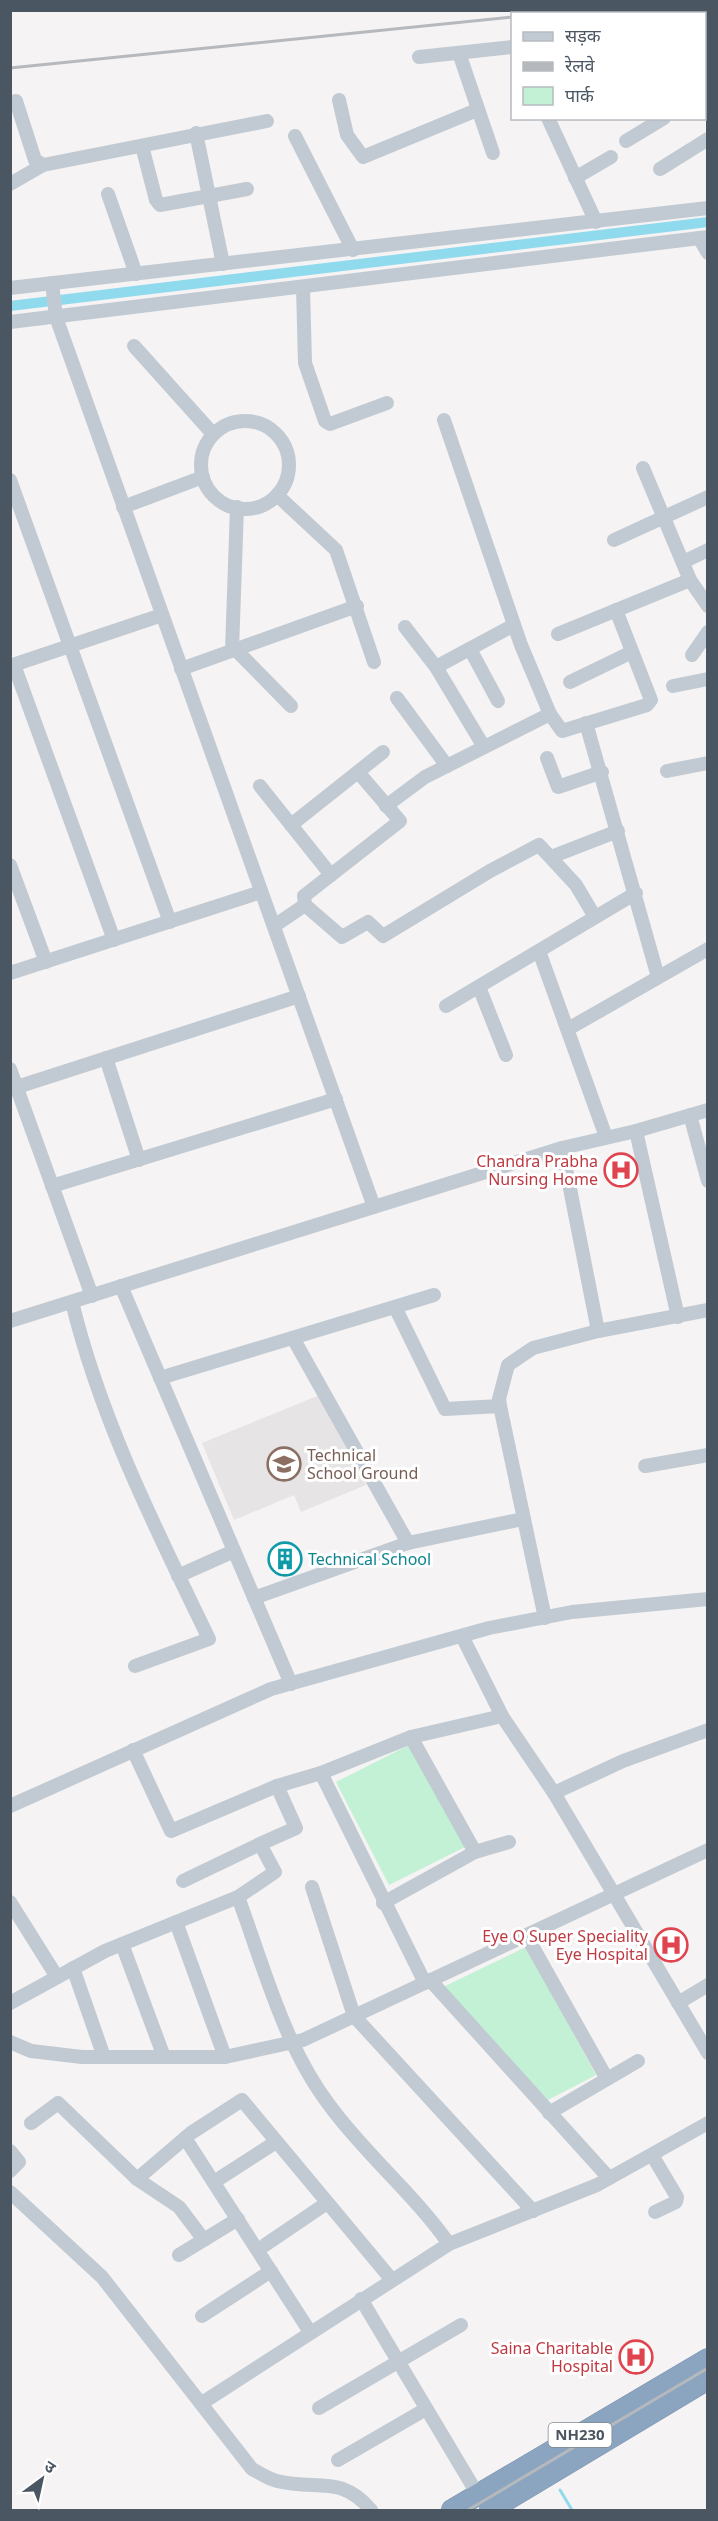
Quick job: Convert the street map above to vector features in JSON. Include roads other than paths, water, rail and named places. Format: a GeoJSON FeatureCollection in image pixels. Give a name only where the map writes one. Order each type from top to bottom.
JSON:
{"type":"FeatureCollection","features":[{"type":"Feature","properties":{"kind":"highway","name":"NH230"},"geometry":{"type":"LineString","coordinates":[[484,2503],[708,2359]]}},
{"type":"Feature","properties":{"kind":"highway","name":"NH230"},"geometry":{"type":"LineString","coordinates":[[452,2511],[484,2503],[708,2379]]}},
{"type":"Feature","properties":{"kind":"street"},"geometry":{"type":"LineString","coordinates":[[418,57],[511,47]]}},
{"type":"Feature","properties":{"kind":"street"},"geometry":{"type":"LineString","coordinates":[[459,53],[493,153]]}},
{"type":"Feature","properties":{"kind":"street"},"geometry":{"type":"LineString","coordinates":[[16,100],[35,160],[43,165]]}},
{"type":"Feature","properties":{"kind":"street"},"geometry":{"type":"LineString","coordinates":[[339,100],[346,135],[363,157],[477,110]]}},
{"type":"Feature","properties":{"kind":"street"},"geometry":{"type":"LineString","coordinates":[[549,120],[596,222]]}},
{"type":"Feature","properties":{"kind":"street"},"geometry":{"type":"LineString","coordinates":[[626,141],[661,120]]}},
{"type":"Feature","properties":{"kind":"street"},"geometry":{"type":"LineString","coordinates":[[10,184],[43,165],[196,133],[267,121]]}},
{"type":"Feature","properties":{"kind":"street"},"geometry":{"type":"LineString","coordinates":[[196,133],[223,264]]}},
{"type":"Feature","properties":{"kind":"street"},"geometry":{"type":"LineString","coordinates":[[296,136],[353,250]]}},
{"type":"Feature","properties":{"kind":"street"},"geometry":{"type":"LineString","coordinates":[[660,169],[708,139]]}},
{"type":"Feature","properties":{"kind":"street"},"geometry":{"type":"LineString","coordinates":[[142,146],[156,200],[160,204],[247,189]]}},
{"type":"Feature","properties":{"kind":"street"},"geometry":{"type":"LineString","coordinates":[[575,178],[611,157]]}},
{"type":"Feature","properties":{"kind":"street"},"geometry":{"type":"LineString","coordinates":[[108,194],[136,274]]}},
{"type":"Feature","properties":{"kind":"street"},"geometry":{"type":"LineString","coordinates":[[10,288],[52,287],[136,274],[708,208]]}},
{"type":"Feature","properties":{"kind":"street"},"geometry":{"type":"LineString","coordinates":[[10,322],[55,314],[303,287],[703,237],[708,253]]}},
{"type":"Feature","properties":{"kind":"street"},"geometry":{"type":"LineString","coordinates":[[52,287],[55,314],[374,1207]]}},
{"type":"Feature","properties":{"kind":"street"},"geometry":{"type":"LineString","coordinates":[[303,287],[305,363],[325,421],[330,424],[387,403]]}},
{"type":"Feature","properties":{"kind":"street"},"geometry":{"type":"LineString","coordinates":[[134,346],[213,434]]}},
{"type":"Feature","properties":{"kind":"street"},"geometry":{"type":"LineString","coordinates":[[244,420],[263,424],[276,433],[286,447],[290,464],[287,480],[278,495],[261,506],[246,509],[229,506],[215,497],[203,477],[201,466],[203,451],[213,434],[225,425],[244,420]]}},
{"type":"Feature","properties":{"kind":"street"},"geometry":{"type":"LineString","coordinates":[[444,420],[514,625],[550,714],[562,731],[647,705],[651,700],[616,610]]}},
{"type":"Feature","properties":{"kind":"street"},"geometry":{"type":"LineString","coordinates":[[643,468],[690,580],[708,606]]}},
{"type":"Feature","properties":{"kind":"street"},"geometry":{"type":"LineString","coordinates":[[123,507],[203,477]]}},
{"type":"Feature","properties":{"kind":"street"},"geometry":{"type":"LineString","coordinates":[[10,480],[170,922]]}},
{"type":"Feature","properties":{"kind":"street"},"geometry":{"type":"LineString","coordinates":[[278,495],[336,550],[357,606],[374,662]]}},
{"type":"Feature","properties":{"kind":"street"},"geometry":{"type":"LineString","coordinates":[[614,540],[708,497]]}},
{"type":"Feature","properties":{"kind":"street"},"geometry":{"type":"LineString","coordinates":[[237,507],[234,650],[291,706]]}},
{"type":"Feature","properties":{"kind":"street"},"geometry":{"type":"LineString","coordinates":[[683,562],[708,550]]}},
{"type":"Feature","properties":{"kind":"street"},"geometry":{"type":"LineString","coordinates":[[558,634],[690,580]]}},
{"type":"Feature","properties":{"kind":"street"},"geometry":{"type":"LineString","coordinates":[[181,669],[357,606]]}},
{"type":"Feature","properties":{"kind":"street"},"geometry":{"type":"LineString","coordinates":[[114,940],[12,665],[162,615]]}},
{"type":"Feature","properties":{"kind":"street"},"geometry":{"type":"LineString","coordinates":[[436,667],[514,625]]}},
{"type":"Feature","properties":{"kind":"street"},"geometry":{"type":"LineString","coordinates":[[405,627],[436,667],[484,747]]}},
{"type":"Feature","properties":{"kind":"street"},"geometry":{"type":"LineString","coordinates":[[692,656],[708,632]]}},
{"type":"Feature","properties":{"kind":"street"},"geometry":{"type":"LineString","coordinates":[[470,649],[498,701]]}},
{"type":"Feature","properties":{"kind":"street"},"geometry":{"type":"LineString","coordinates":[[570,682],[632,652]]}},
{"type":"Feature","properties":{"kind":"street"},"geometry":{"type":"LineString","coordinates":[[673,686],[708,679]]}},
{"type":"Feature","properties":{"kind":"street"},"geometry":{"type":"LineString","coordinates":[[397,698],[447,766]]}},
{"type":"Feature","properties":{"kind":"street"},"geometry":{"type":"LineString","coordinates":[[386,806],[425,777],[550,714]]}},
{"type":"Feature","properties":{"kind":"street"},"geometry":{"type":"LineString","coordinates":[[586,723],[602,772],[658,977]]}},
{"type":"Feature","properties":{"kind":"street"},"geometry":{"type":"LineString","coordinates":[[291,825],[383,752]]}},
{"type":"Feature","properties":{"kind":"street"},"geometry":{"type":"LineString","coordinates":[[547,758],[558,787],[602,772]]}},
{"type":"Feature","properties":{"kind":"street"},"geometry":{"type":"LineString","coordinates":[[667,771],[708,763]]}},
{"type":"Feature","properties":{"kind":"street"},"geometry":{"type":"LineString","coordinates":[[358,772],[400,821],[304,896],[305,905],[342,937],[369,922],[383,936],[534,846],[543,847],[576,885],[595,917]]}},
{"type":"Feature","properties":{"kind":"street"},"geometry":{"type":"LineString","coordinates":[[260,786],[331,875]]}},
{"type":"Feature","properties":{"kind":"street"},"geometry":{"type":"LineString","coordinates":[[551,857],[618,831]]}},
{"type":"Feature","properties":{"kind":"street"},"geometry":{"type":"LineString","coordinates":[[10,865],[46,962]]}},
{"type":"Feature","properties":{"kind":"street"},"geometry":{"type":"LineString","coordinates":[[10,974],[261,892]]}},
{"type":"Feature","properties":{"kind":"street"},"geometry":{"type":"LineString","coordinates":[[446,1006],[636,893]]}},
{"type":"Feature","properties":{"kind":"street"},"geometry":{"type":"LineString","coordinates":[[274,926],[305,905]]}},
{"type":"Feature","properties":{"kind":"street"},"geometry":{"type":"LineString","coordinates":[[568,1029],[708,949]]}},
{"type":"Feature","properties":{"kind":"street"},"geometry":{"type":"LineString","coordinates":[[539,951],[606,1137]]}},
{"type":"Feature","properties":{"kind":"street"},"geometry":{"type":"LineString","coordinates":[[479,987],[506,1055]]}},
{"type":"Feature","properties":{"kind":"street"},"geometry":{"type":"LineString","coordinates":[[17,1087],[299,996]]}},
{"type":"Feature","properties":{"kind":"street"},"geometry":{"type":"LineString","coordinates":[[106,1058],[139,1160]]}},
{"type":"Feature","properties":{"kind":"street"},"geometry":{"type":"LineString","coordinates":[[10,1069],[92,1296]]}},
{"type":"Feature","properties":{"kind":"street"},"geometry":{"type":"LineString","coordinates":[[52,1186],[336,1099]]}},
{"type":"Feature","properties":{"kind":"street"},"geometry":{"type":"LineString","coordinates":[[10,1321],[562,1148],[636,1131],[708,1110]]}},
{"type":"Feature","properties":{"kind":"street"},"geometry":{"type":"LineString","coordinates":[[690,1115],[708,1181]]}},
{"type":"Feature","properties":{"kind":"street"},"geometry":{"type":"LineString","coordinates":[[636,1131],[678,1317]]}},
{"type":"Feature","properties":{"kind":"street"},"geometry":{"type":"LineString","coordinates":[[562,1148],[598,1331]]}},
{"type":"Feature","properties":{"kind":"street"},"geometry":{"type":"LineString","coordinates":[[122,1286],[291,1684]]}},
{"type":"Feature","properties":{"kind":"street"},"geometry":{"type":"LineString","coordinates":[[160,1378],[434,1295]]}},
{"type":"Feature","properties":{"kind":"street"},"geometry":{"type":"LineString","coordinates":[[72,1302],[84,1354],[131,1478],[209,1639],[135,1666]]}},
{"type":"Feature","properties":{"kind":"street"},"geometry":{"type":"LineString","coordinates":[[395,1307],[445,1409],[500,1406]]}},
{"type":"Feature","properties":{"kind":"street"},"geometry":{"type":"LineString","coordinates":[[545,1618],[500,1406],[508,1365],[533,1348],[598,1331],[708,1310]]}},
{"type":"Feature","properties":{"kind":"street"},"geometry":{"type":"LineString","coordinates":[[293,1338],[408,1543]]}},
{"type":"Feature","properties":{"kind":"street"},"geometry":{"type":"LineString","coordinates":[[645,1466],[708,1455]]}},
{"type":"Feature","properties":{"kind":"street"},"geometry":{"type":"LineString","coordinates":[[254,1598],[408,1543],[523,1519]]}},
{"type":"Feature","properties":{"kind":"street"},"geometry":{"type":"LineString","coordinates":[[178,1576],[234,1551]]}},
{"type":"Feature","properties":{"kind":"street"},"geometry":{"type":"LineString","coordinates":[[10,1806],[271,1689],[462,1636],[572,1612],[708,1599]]}},
{"type":"Feature","properties":{"kind":"street"},"geometry":{"type":"LineString","coordinates":[[462,1636],[502,1716],[554,1793],[708,2053]]}},
{"type":"Feature","properties":{"kind":"street"},"geometry":{"type":"LineString","coordinates":[[133,1750],[171,1831],[277,1786],[321,1773],[411,1737],[502,1716]]}},
{"type":"Feature","properties":{"kind":"street"},"geometry":{"type":"LineString","coordinates":[[554,1793],[623,1761],[708,1730]]}},
{"type":"Feature","properties":{"kind":"street"},"geometry":{"type":"LineString","coordinates":[[411,1737],[475,1852]]}},
{"type":"Feature","properties":{"kind":"street"},"geometry":{"type":"LineString","coordinates":[[321,1773],[383,1903],[428,1982],[609,2178]]}},
{"type":"Feature","properties":{"kind":"street"},"geometry":{"type":"LineString","coordinates":[[183,1881],[296,1828],[277,1786]]}},
{"type":"Feature","properties":{"kind":"street"},"geometry":{"type":"LineString","coordinates":[[383,1903],[475,1852],[509,1842]]}},
{"type":"Feature","properties":{"kind":"street"},"geometry":{"type":"LineString","coordinates":[[10,2003],[122,1944],[238,1898],[275,1872],[260,1844]]}},
{"type":"Feature","properties":{"kind":"street"},"geometry":{"type":"LineString","coordinates":[[10,2042],[31,2051],[104,2057],[225,2057],[292,2043],[428,1982],[708,1850]]}},
{"type":"Feature","properties":{"kind":"street"},"geometry":{"type":"LineString","coordinates":[[312,1887],[354,2016],[533,2211]]}},
{"type":"Feature","properties":{"kind":"street"},"geometry":{"type":"LineString","coordinates":[[238,1898],[292,2043],[329,2106],[430,2217],[449,2244]]}},
{"type":"Feature","properties":{"kind":"street"},"geometry":{"type":"LineString","coordinates":[[10,1902],[57,1977]]}},
{"type":"Feature","properties":{"kind":"street"},"geometry":{"type":"LineString","coordinates":[[176,1922],[225,2057]]}},
{"type":"Feature","properties":{"kind":"street"},"geometry":{"type":"LineString","coordinates":[[526,1935],[608,2079]]}},
{"type":"Feature","properties":{"kind":"street"},"geometry":{"type":"LineString","coordinates":[[122,1944],[164,2057]]}},
{"type":"Feature","properties":{"kind":"street"},"geometry":{"type":"LineString","coordinates":[[73,1968],[104,2057]]}},
{"type":"Feature","properties":{"kind":"street"},"geometry":{"type":"LineString","coordinates":[[678,2003],[708,1985]]}},
{"type":"Feature","properties":{"kind":"street"},"geometry":{"type":"LineString","coordinates":[[549,2113],[638,2061]]}},
{"type":"Feature","properties":{"kind":"street"},"geometry":{"type":"LineString","coordinates":[[137,2179],[185,2138],[242,2100],[392,2280]]}},
{"type":"Feature","properties":{"kind":"street"},"geometry":{"type":"LineString","coordinates":[[31,2123],[58,2103],[137,2179],[179,2207],[204,2240]]}},
{"type":"Feature","properties":{"kind":"street"},"geometry":{"type":"LineString","coordinates":[[202,2403],[449,2244],[609,2178],[708,2123]]}},
{"type":"Feature","properties":{"kind":"street"},"geometry":{"type":"LineString","coordinates":[[185,2138],[310,2332]]}},
{"type":"Feature","properties":{"kind":"street"},"geometry":{"type":"LineString","coordinates":[[214,2182],[276,2142]]}},
{"type":"Feature","properties":{"kind":"street"},"geometry":{"type":"LineString","coordinates":[[10,2151],[19,2162],[10,2171]]}},
{"type":"Feature","properties":{"kind":"street"},"geometry":{"type":"LineString","coordinates":[[652,2155],[677,2197],[676,2202],[655,2212]]}},
{"type":"Feature","properties":{"kind":"street"},"geometry":{"type":"LineString","coordinates":[[10,2192],[102,2277],[252,2469],[276,2481],[342,2487],[362,2500],[371,2511]]}},
{"type":"Feature","properties":{"kind":"street"},"geometry":{"type":"LineString","coordinates":[[265,2246],[327,2203]]}},
{"type":"Feature","properties":{"kind":"street"},"geometry":{"type":"LineString","coordinates":[[179,2255],[238,2219]]}},
{"type":"Feature","properties":{"kind":"street"},"geometry":{"type":"LineString","coordinates":[[202,2316],[271,2271]]}},
{"type":"Feature","properties":{"kind":"street"},"geometry":{"type":"LineString","coordinates":[[361,2299],[484,2503]]}},
{"type":"Feature","properties":{"kind":"street"},"geometry":{"type":"LineString","coordinates":[[319,2408],[461,2325]]}},
{"type":"Feature","properties":{"kind":"street"},"geometry":{"type":"LineString","coordinates":[[338,2460],[426,2409]]}},
{"type":"Feature","properties":{"kind":"waterway"},"geometry":{"type":"LineString","coordinates":[[10,306],[708,222]]}},
{"type":"Feature","properties":{"kind":"waterway"},"geometry":{"type":"LineString","coordinates":[[560,2490],[572,2510]]}},
{"type":"Feature","properties":{"kind":"railway"},"geometry":{"type":"LineString","coordinates":[[558,12],[573,10]]}},
{"type":"Feature","properties":{"kind":"railway"},"geometry":{"type":"LineString","coordinates":[[10,68],[511,17]]}},
{"type":"Feature","properties":{"kind":"railway"},"geometry":{"type":"LineString","coordinates":[[468,2510],[708,2368]]}},
{"type":"Feature","properties":{"kind":"place","name":"Chandra Prabha Nursing Home"},"geometry":{"type":"Point","coordinates":[621,1170]}},
{"type":"Feature","properties":{"kind":"place","name":"Technical School Ground"},"geometry":{"type":"Point","coordinates":[284,1464]}},
{"type":"Feature","properties":{"kind":"place","name":"Technical School"},"geometry":{"type":"Point","coordinates":[285,1559]}},
{"type":"Feature","properties":{"kind":"place","name":"Eye Q Super Speciality Eye Hospital"},"geometry":{"type":"Point","coordinates":[671,1945]}},
{"type":"Feature","properties":{"kind":"place","name":"Saina Charitable Hospital"},"geometry":{"type":"Point","coordinates":[636,2357]}}]}
